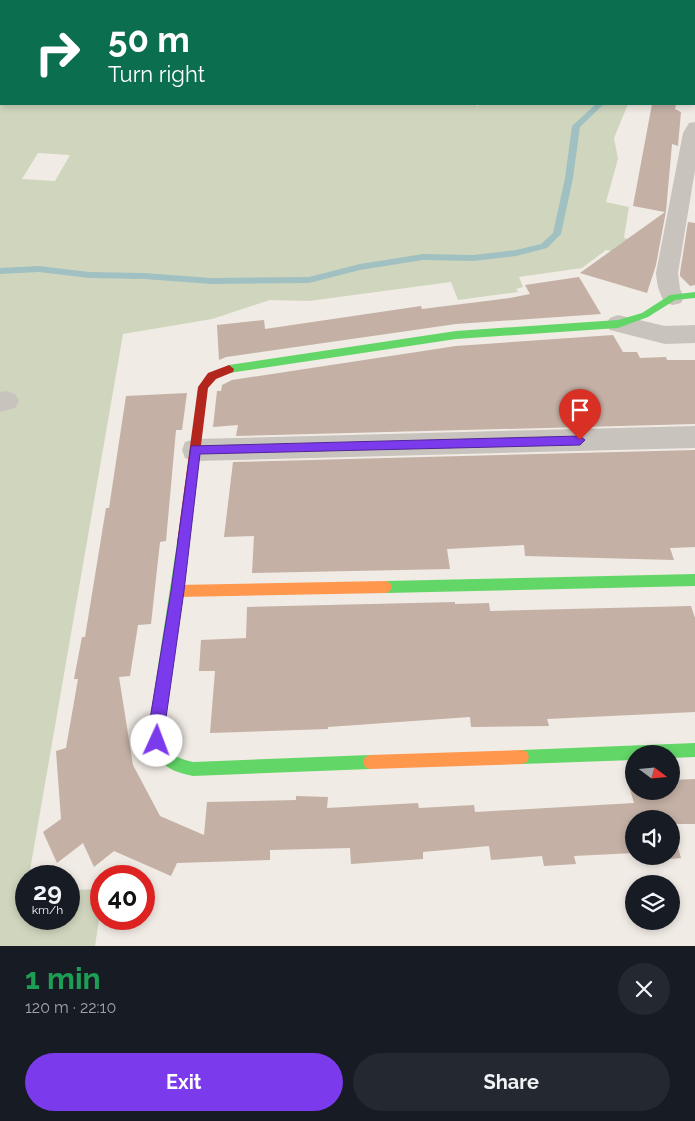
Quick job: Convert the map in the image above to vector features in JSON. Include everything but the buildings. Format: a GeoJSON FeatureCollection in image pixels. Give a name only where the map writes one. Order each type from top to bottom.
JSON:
{"type":"FeatureCollection","features":[{"type":"Feature","properties":{"kind":"street"},"geometry":{"type":"LineString","coordinates":[[673,297],[667,273],[694,131]]}},
{"type":"Feature","properties":{"kind":"street"},"geometry":{"type":"LineString","coordinates":[[695,295],[673,297],[645,315],[618,324],[456,335],[226,369],[212,376],[203,387],[178,591],[157,719],[157,741],[164,758],[179,767],[203,768],[695,750]]}},
{"type":"Feature","properties":{"kind":"street"},"geometry":{"type":"LineString","coordinates":[[618,324],[654,333],[695,334]]}},
{"type":"Feature","properties":{"kind":"street"},"geometry":{"type":"LineString","coordinates":[[195,450],[695,437]]}},
{"type":"Feature","properties":{"kind":"street"},"geometry":{"type":"LineString","coordinates":[[178,591],[695,580]]}},
{"type":"Feature","properties":{"kind":"green space"},"geometry":{"type":"Polygon","coordinates":[[[0,105],[628,105],[614,138],[618,159],[606,202],[629,207],[624,238],[647,243],[645,259],[606,250],[582,268],[519,277],[523,287],[516,289],[518,292],[458,300],[451,282],[309,301],[270,300],[212,319],[123,334],[31,865],[15,865],[15,930],[80,930],[80,890],[90,889],[90,930],[97,930],[95,946],[0,946],[0,105]],[[38,153],[22,179],[55,181],[70,155],[38,153]]]}},
{"type":"Feature","properties":{"kind":"waterway"},"geometry":{"type":"LineString","coordinates":[[0,271],[39,269],[89,275],[144,276],[211,281],[309,280],[360,267],[423,257],[473,258],[516,253],[544,246],[557,234],[569,178],[576,126],[599,105]]}},
{"type":"Feature","properties":{"kind":"traffic: fast"},"geometry":{"type":"LineString","coordinates":[[229,369],[456,335],[618,324],[645,315],[673,297],[695,295]]}},
{"type":"Feature","properties":{"kind":"traffic: fast"},"geometry":{"type":"LineString","coordinates":[[183,543],[157,719],[158,739],[167,759],[182,767],[193,769],[370,762]]}},
{"type":"Feature","properties":{"kind":"traffic: fast"},"geometry":{"type":"LineString","coordinates":[[386,587],[695,580]]}},
{"type":"Feature","properties":{"kind":"traffic: fast"},"geometry":{"type":"LineString","coordinates":[[522,757],[695,750]]}},
{"type":"Feature","properties":{"kind":"traffic: slow"},"geometry":{"type":"LineString","coordinates":[[177,591],[386,587]]}},
{"type":"Feature","properties":{"kind":"traffic: slow"},"geometry":{"type":"LineString","coordinates":[[370,762],[522,757]]}},
{"type":"Feature","properties":{"kind":"traffic: jam"},"geometry":{"type":"LineString","coordinates":[[183,543],[203,387],[212,376],[229,369]]}},
{"type":"Feature","properties":{"kind":"route"},"geometry":{"type":"LineString","coordinates":[[157,741],[157,719],[178,591],[195,450],[580,440]]}}]}
